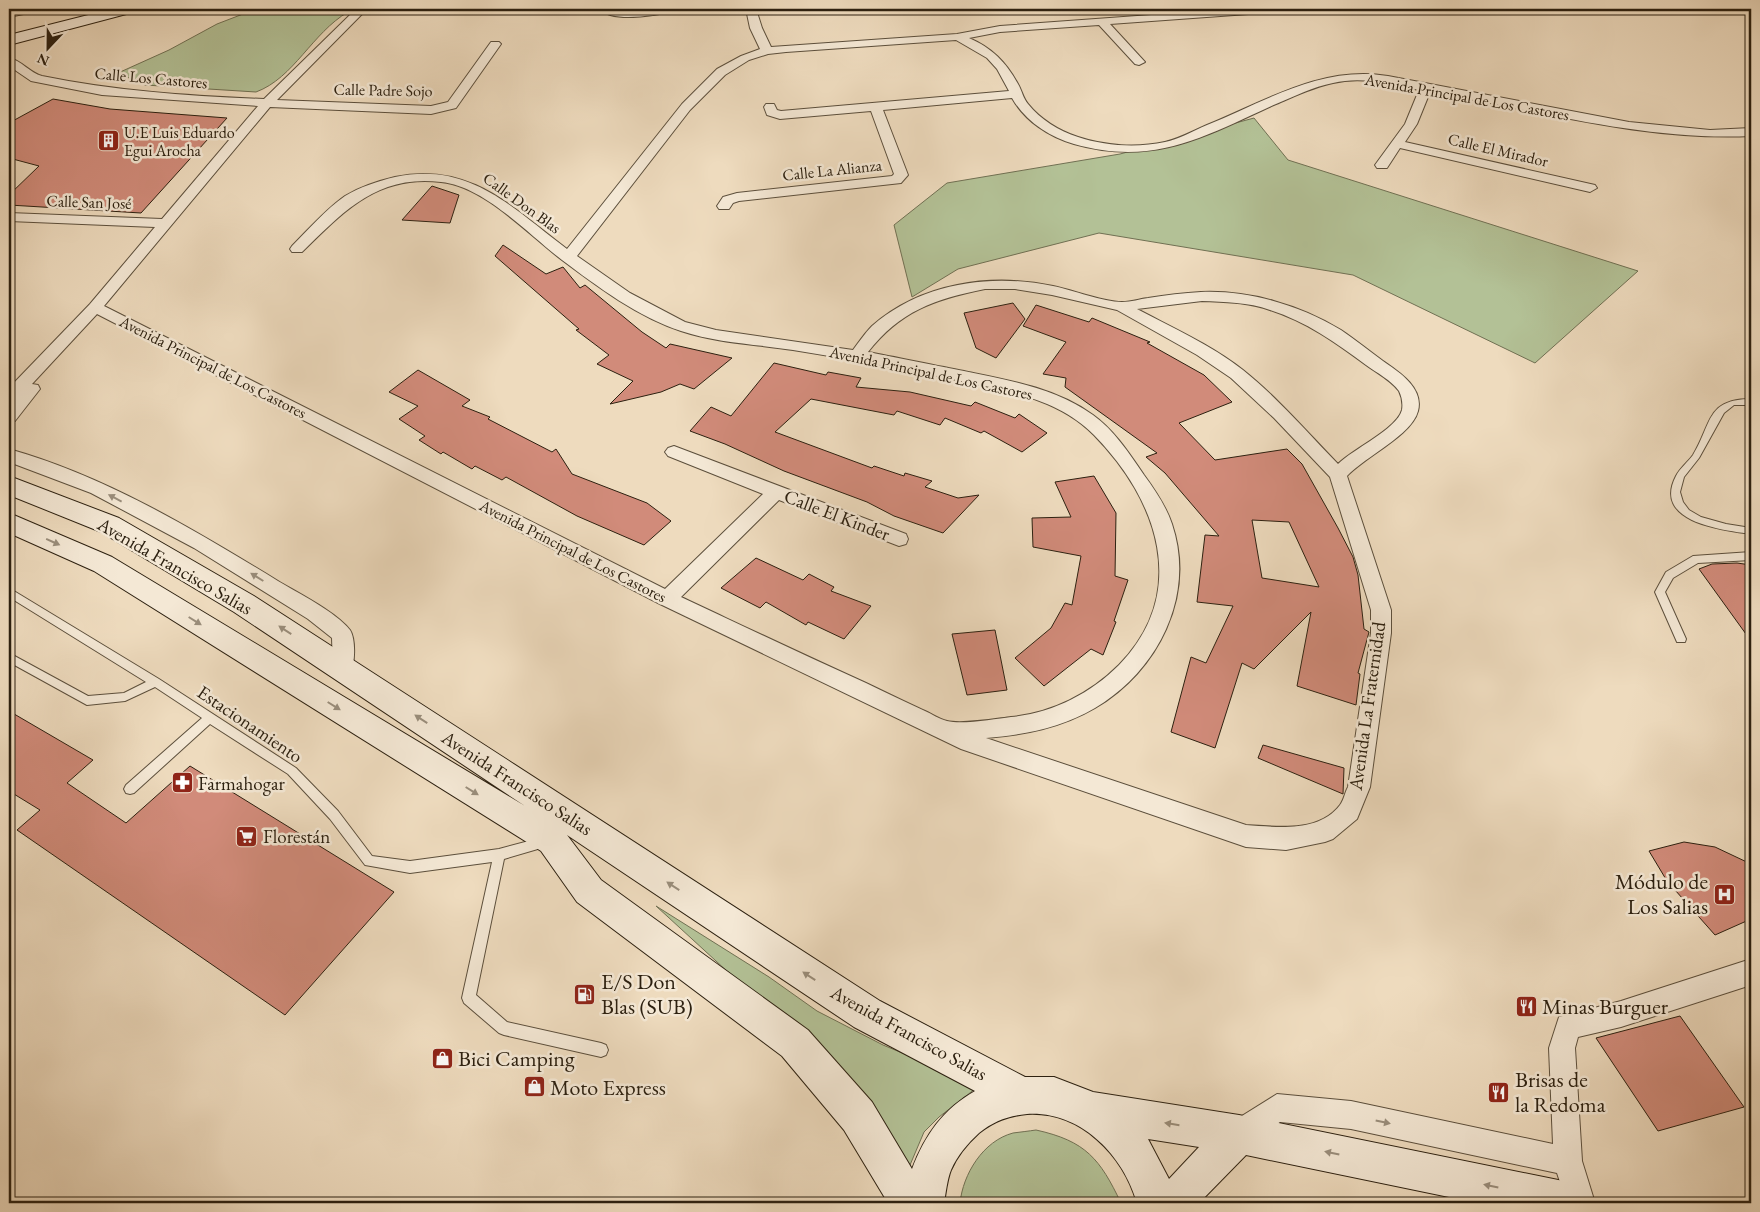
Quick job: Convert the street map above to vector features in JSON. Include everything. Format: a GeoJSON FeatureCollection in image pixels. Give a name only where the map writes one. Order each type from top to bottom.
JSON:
{"type":"FeatureCollection","features":[{"type":"Feature","properties":{"kind":"street"},"geometry":{"type":"LineString","coordinates":[[9,14],[34,9]]}},
{"type":"Feature","properties":{"kind":"street"},"geometry":{"type":"LineString","coordinates":[[9,40],[129,9]]}},
{"type":"Feature","properties":{"kind":"street"},"geometry":{"type":"LineString","coordinates":[[9,398],[95,307],[168,223],[267,103],[362,9]]}},
{"type":"Feature","properties":{"kind":"street"},"geometry":{"type":"LineString","coordinates":[[612,10],[643,13],[672,9]]}},
{"type":"Feature","properties":{"kind":"street"},"geometry":{"type":"LineString","coordinates":[[751,9],[756,28],[767,51]]}},
{"type":"Feature","properties":{"kind":"street"},"geometry":{"type":"LineString","coordinates":[[958,38],[1000,29],[1262,10]]}},
{"type":"Feature","properties":{"kind":"street"},"geometry":{"type":"LineString","coordinates":[[1102,22],[1139,62]]}},
{"type":"Feature","properties":{"kind":"street","name":"Avenida Principal de Los Castores"},"geometry":{"type":"LineString","coordinates":[[95,307],[667,599],[947,732],[1028,724],[1068,711],[1095,698],[1122,678],[1141,656],[1159,625],[1168,592],[1168,539],[1157,507],[1103,433],[1077,412],[1044,398],[993,382],[858,354],[723,335],[680,326],[646,309],[568,258],[686,107],[720,72],[745,58],[767,51],[958,38],[980,46],[995,58],[1023,106],[1039,123],[1072,139],[1106,148],[1143,149],[1169,145],[1331,80],[1349,77],[1377,78],[1628,126],[1687,132],[1751,132]]}},
{"type":"Feature","properties":{"kind":"street","name":"Calle Padre Sojo"},"geometry":{"type":"LineString","coordinates":[[267,103],[431,110],[452,105],[495,44]]}},
{"type":"Feature","properties":{"kind":"street","name":"Calle Los Castores"},"geometry":{"type":"LineString","coordinates":[[9,61],[35,78],[102,91],[202,100],[267,103]]}},
{"type":"Feature","properties":{"kind":"street"},"geometry":{"type":"LineString","coordinates":[[1382,166],[1411,124],[1426,88]]}},
{"type":"Feature","properties":{"kind":"street"},"geometry":{"type":"LineString","coordinates":[[770,107],[771,112],[780,115],[1017,94]]}},
{"type":"Feature","properties":{"kind":"street","name":"Calle La Alianza"},"geometry":{"type":"LineString","coordinates":[[724,206],[728,200],[737,197],[896,180],[901,175],[875,106]]}},
{"type":"Feature","properties":{"kind":"street","name":"Calle El Mirador"},"geometry":{"type":"LineString","coordinates":[[1399,144],[1590,188]]}},
{"type":"Feature","properties":{"kind":"street","name":"Calle Don Blas"},"geometry":{"type":"LineString","coordinates":[[297,249],[349,200],[385,184],[427,177],[465,184],[512,214],[568,258]]}},
{"type":"Feature","properties":{"kind":"street","name":"Calle San José"},"geometry":{"type":"LineString","coordinates":[[9,217],[168,223]]}},
{"type":"Feature","properties":{"kind":"street","name":"Avenida La Fraternidad"},"geometry":{"type":"LineString","coordinates":[[858,354],[876,331],[897,314],[920,302],[946,292],[985,284],[1015,284],[1052,290],[1122,307],[1204,351],[1237,374],[1280,414],[1338,475],[1381,610],[1381,633],[1359,787],[1349,812],[1325,831],[1286,839],[1246,836],[969,742],[947,732]]}},
{"type":"Feature","properties":{"kind":"street"},"geometry":{"type":"LineString","coordinates":[[1122,307],[1177,297],[1212,296],[1242,298],[1269,304],[1295,313],[1329,330],[1402,383],[1410,396],[1410,409],[1404,422],[1354,458],[1338,475]]}},
{"type":"Feature","properties":{"kind":"street"},"geometry":{"type":"LineString","coordinates":[[9,417],[71,348],[85,330],[95,307]]}},
{"type":"Feature","properties":{"kind":"street","name":"Calle El Kinder"},"geometry":{"type":"LineString","coordinates":[[674,452],[899,539]]}},
{"type":"Feature","properties":{"kind":"street"},"geometry":{"type":"LineString","coordinates":[[9,455],[97,488],[202,543],[315,613],[342,635],[343,668]]}},
{"type":"Feature","properties":{"kind":"street","name":"Avenida Francisco Salias"},"geometry":{"type":"LineString","coordinates":[[9,485],[110,525],[244,604],[867,1014],[1018,1094]]}},
{"type":"Feature","properties":{"kind":"street","name":"Calle El Kinder"},"geometry":{"type":"LineString","coordinates":[[667,599],[776,492]]}},
{"type":"Feature","properties":{"kind":"street","name":"Avenida Francisco Salias"},"geometry":{"type":"LineString","coordinates":[[9,522],[104,564],[552,840],[588,891],[795,1043],[858,1116],[910,1203]]}},
{"type":"Feature","properties":{"kind":"street"},"geometry":{"type":"LineString","coordinates":[[1581,1203],[1568,1161],[1562,1048],[1568,1026],[1621,1014],[1751,972]]}},
{"type":"Feature","properties":{"kind":"street"},"geometry":{"type":"LineString","coordinates":[[924,1203],[926,1186],[938,1150],[960,1123],[987,1103],[1018,1094],[1056,1096],[1092,1111],[1239,1134],[1573,1203]]}},
{"type":"Feature","properties":{"kind":"street"},"geometry":{"type":"LineString","coordinates":[[1178,1203],[1185,1189],[1239,1134],[1277,1108],[1351,1115],[1568,1161]]}},
{"type":"Feature","properties":{"kind":"street"},"geometry":{"type":"LineString","coordinates":[[1092,1111],[1128,1142],[1153,1186],[1157,1203]]}},
{"type":"Feature","properties":{"kind":"lane"},"geometry":{"type":"LineString","coordinates":[[1751,402],[1731,403],[1720,412],[1698,455],[1680,478],[1676,495],[1681,508],[1695,519],[1718,526],[1751,531]]}},
{"type":"Feature","properties":{"kind":"lane"},"geometry":{"type":"LineString","coordinates":[[1681,639],[1660,592],[1669,575],[1696,559],[1751,556]]}},
{"type":"Feature","properties":{"kind":"lane","name":"Estacionamiento"},"geometry":{"type":"LineString","coordinates":[[9,592],[155,682],[292,771],[334,816],[369,860],[410,867],[499,854],[552,840]]}},
{"type":"Feature","properties":{"kind":"lane"},"geometry":{"type":"LineString","coordinates":[[9,657],[87,701],[125,697],[155,682]]}},
{"type":"Feature","properties":{"kind":"lane"},"geometry":{"type":"LineString","coordinates":[[130,789],[210,717]]}},
{"type":"Feature","properties":{"kind":"lane"},"geometry":{"type":"LineString","coordinates":[[499,854],[469,998],[504,1028],[601,1050]]}},
{"type":"Feature","properties":{"kind":"green space"},"geometry":{"type":"Polygon","coordinates":[[[348,12],[324,31],[281,77],[256,92],[145,85],[118,73],[169,50],[217,24],[243,14],[348,12]]]}},
{"type":"Feature","properties":{"kind":"green space"},"geometry":{"type":"Polygon","coordinates":[[[1254,118],[1288,160],[1638,271],[1535,363],[1353,275],[1099,233],[958,269],[912,297],[894,225],[947,183],[1120,154],[1254,118]]]}},
{"type":"Feature","properties":{"kind":"green space"},"geometry":{"type":"Polygon","coordinates":[[[656,906],[769,977],[817,1011],[883,1045],[980,1085],[939,1117],[924,1132],[910,1165],[865,1106],[780,1015],[728,972],[656,906]]]}},
{"type":"Feature","properties":{"kind":"green space"},"geometry":{"type":"Polygon","coordinates":[[[1036,1130],[1067,1140],[1089,1154],[1106,1175],[1121,1203],[960,1203],[965,1181],[970,1170],[976,1160],[992,1143],[1013,1133],[1036,1130]]]}},
{"type":"Feature","properties":{"kind":"building","name":"U.E Luis Eduardo Egui Arocha"},"geometry":{"type":"Polygon","coordinates":[[[53,99],[110,109],[227,118],[141,213],[9,205],[9,195],[39,166],[9,158],[9,123],[53,99]]]}},
{"type":"Feature","properties":{"kind":"building"},"geometry":{"type":"Polygon","coordinates":[[[432,186],[459,195],[450,223],[402,220],[432,186]]]}},
{"type":"Feature","properties":{"kind":"building"},"geometry":{"type":"Polygon","coordinates":[[[503,245],[546,274],[563,267],[580,288],[585,285],[642,332],[666,348],[670,344],[732,358],[694,389],[680,384],[661,392],[610,404],[633,381],[597,364],[609,355],[576,330],[579,329],[495,256],[503,245]]]}},
{"type":"Feature","properties":{"kind":"building"},"geometry":{"type":"Polygon","coordinates":[[[1013,303],[1025,319],[996,358],[976,348],[964,313],[1013,303]]]}},
{"type":"Feature","properties":{"kind":"building"},"geometry":{"type":"Polygon","coordinates":[[[1036,305],[1089,322],[1092,318],[1150,342],[1147,343],[1204,375],[1232,402],[1179,423],[1215,460],[1287,449],[1302,464],[1353,557],[1358,575],[1364,629],[1369,632],[1358,673],[1360,674],[1356,705],[1297,686],[1311,612],[1254,669],[1242,663],[1215,748],[1171,732],[1191,657],[1206,663],[1233,606],[1197,602],[1205,535],[1219,536],[1165,473],[1146,457],[1157,453],[1065,387],[1066,378],[1043,374],[1066,342],[1023,326],[1036,305]],[[1252,520],[1262,578],[1319,587],[1289,522],[1252,520]]]}},
{"type":"Feature","properties":{"kind":"building"},"geometry":{"type":"Polygon","coordinates":[[[774,363],[826,375],[828,372],[861,378],[856,387],[910,392],[971,406],[975,402],[1015,418],[1019,414],[1047,433],[1022,452],[984,431],[981,433],[945,418],[940,425],[897,411],[894,415],[811,399],[775,432],[872,468],[874,466],[904,476],[905,473],[932,481],[925,487],[958,498],[979,495],[943,533],[894,516],[867,502],[784,471],[725,444],[690,431],[711,407],[731,416],[774,363]]]}},
{"type":"Feature","properties":{"kind":"building"},"geometry":{"type":"Polygon","coordinates":[[[418,370],[470,400],[462,406],[490,417],[488,419],[552,452],[556,449],[572,474],[647,503],[671,521],[644,545],[577,516],[506,477],[502,480],[475,466],[472,469],[443,452],[441,454],[419,440],[425,436],[399,419],[418,406],[389,392],[418,370]]]}},
{"type":"Feature","properties":{"kind":"building"},"geometry":{"type":"Polygon","coordinates":[[[1094,476],[1116,513],[1115,576],[1128,580],[1114,621],[1116,622],[1103,655],[1091,649],[1044,686],[1015,658],[1051,628],[1065,603],[1072,605],[1081,556],[1033,547],[1032,518],[1071,517],[1055,482],[1094,476]]]}},
{"type":"Feature","properties":{"kind":"building"},"geometry":{"type":"Polygon","coordinates":[[[756,558],[803,580],[809,574],[834,587],[831,591],[871,606],[844,639],[808,622],[806,625],[766,602],[760,608],[721,588],[756,558]]]}},
{"type":"Feature","properties":{"kind":"building"},"geometry":{"type":"Polygon","coordinates":[[[1737,563],[1751,565],[1751,641],[1699,569],[1712,564],[1737,563]]]}},
{"type":"Feature","properties":{"kind":"building"},"geometry":{"type":"Polygon","coordinates":[[[995,630],[1007,690],[967,695],[952,634],[995,630]]]}},
{"type":"Feature","properties":{"kind":"building"},"geometry":{"type":"Polygon","coordinates":[[[9,711],[93,760],[67,783],[126,823],[190,766],[394,892],[285,1015],[17,830],[40,810],[9,791],[9,711]]]}},
{"type":"Feature","properties":{"kind":"building"},"geometry":{"type":"Polygon","coordinates":[[[1263,745],[1344,768],[1343,794],[1258,758],[1263,745]]]}},
{"type":"Feature","properties":{"kind":"building"},"geometry":{"type":"Polygon","coordinates":[[[1684,842],[1715,847],[1751,864],[1751,919],[1715,935],[1667,881],[1649,851],[1684,842]]]}},
{"type":"Feature","properties":{"kind":"building"},"geometry":{"type":"Polygon","coordinates":[[[1680,1016],[1744,1107],[1658,1131],[1596,1038],[1680,1016]]]}},
{"type":"Feature","properties":{"kind":"place","name":"U.E Luis Eduardo Egui Arocha"},"geometry":{"type":"Point","coordinates":[108,141]}},
{"type":"Feature","properties":{"kind":"place","name":"Farmahogar"},"geometry":{"type":"Point","coordinates":[182,783]}},
{"type":"Feature","properties":{"kind":"place","name":"Florestán"},"geometry":{"type":"Point","coordinates":[247,836]}},
{"type":"Feature","properties":{"kind":"place","name":"Módulo de Los Salias"},"geometry":{"type":"Point","coordinates":[1724,894]}},
{"type":"Feature","properties":{"kind":"place","name":"E/S Don Blas (SUB)"},"geometry":{"type":"Point","coordinates":[585,994]}},
{"type":"Feature","properties":{"kind":"place","name":"Minas Burguer"},"geometry":{"type":"Point","coordinates":[1526,1006]}},
{"type":"Feature","properties":{"kind":"place","name":"Bici Camping"},"geometry":{"type":"Point","coordinates":[442,1058]}},
{"type":"Feature","properties":{"kind":"place","name":"Moto Express"},"geometry":{"type":"Point","coordinates":[534,1087]}},
{"type":"Feature","properties":{"kind":"place","name":"Brisas de la Redoma"},"geometry":{"type":"Point","coordinates":[1499,1092]}}]}
